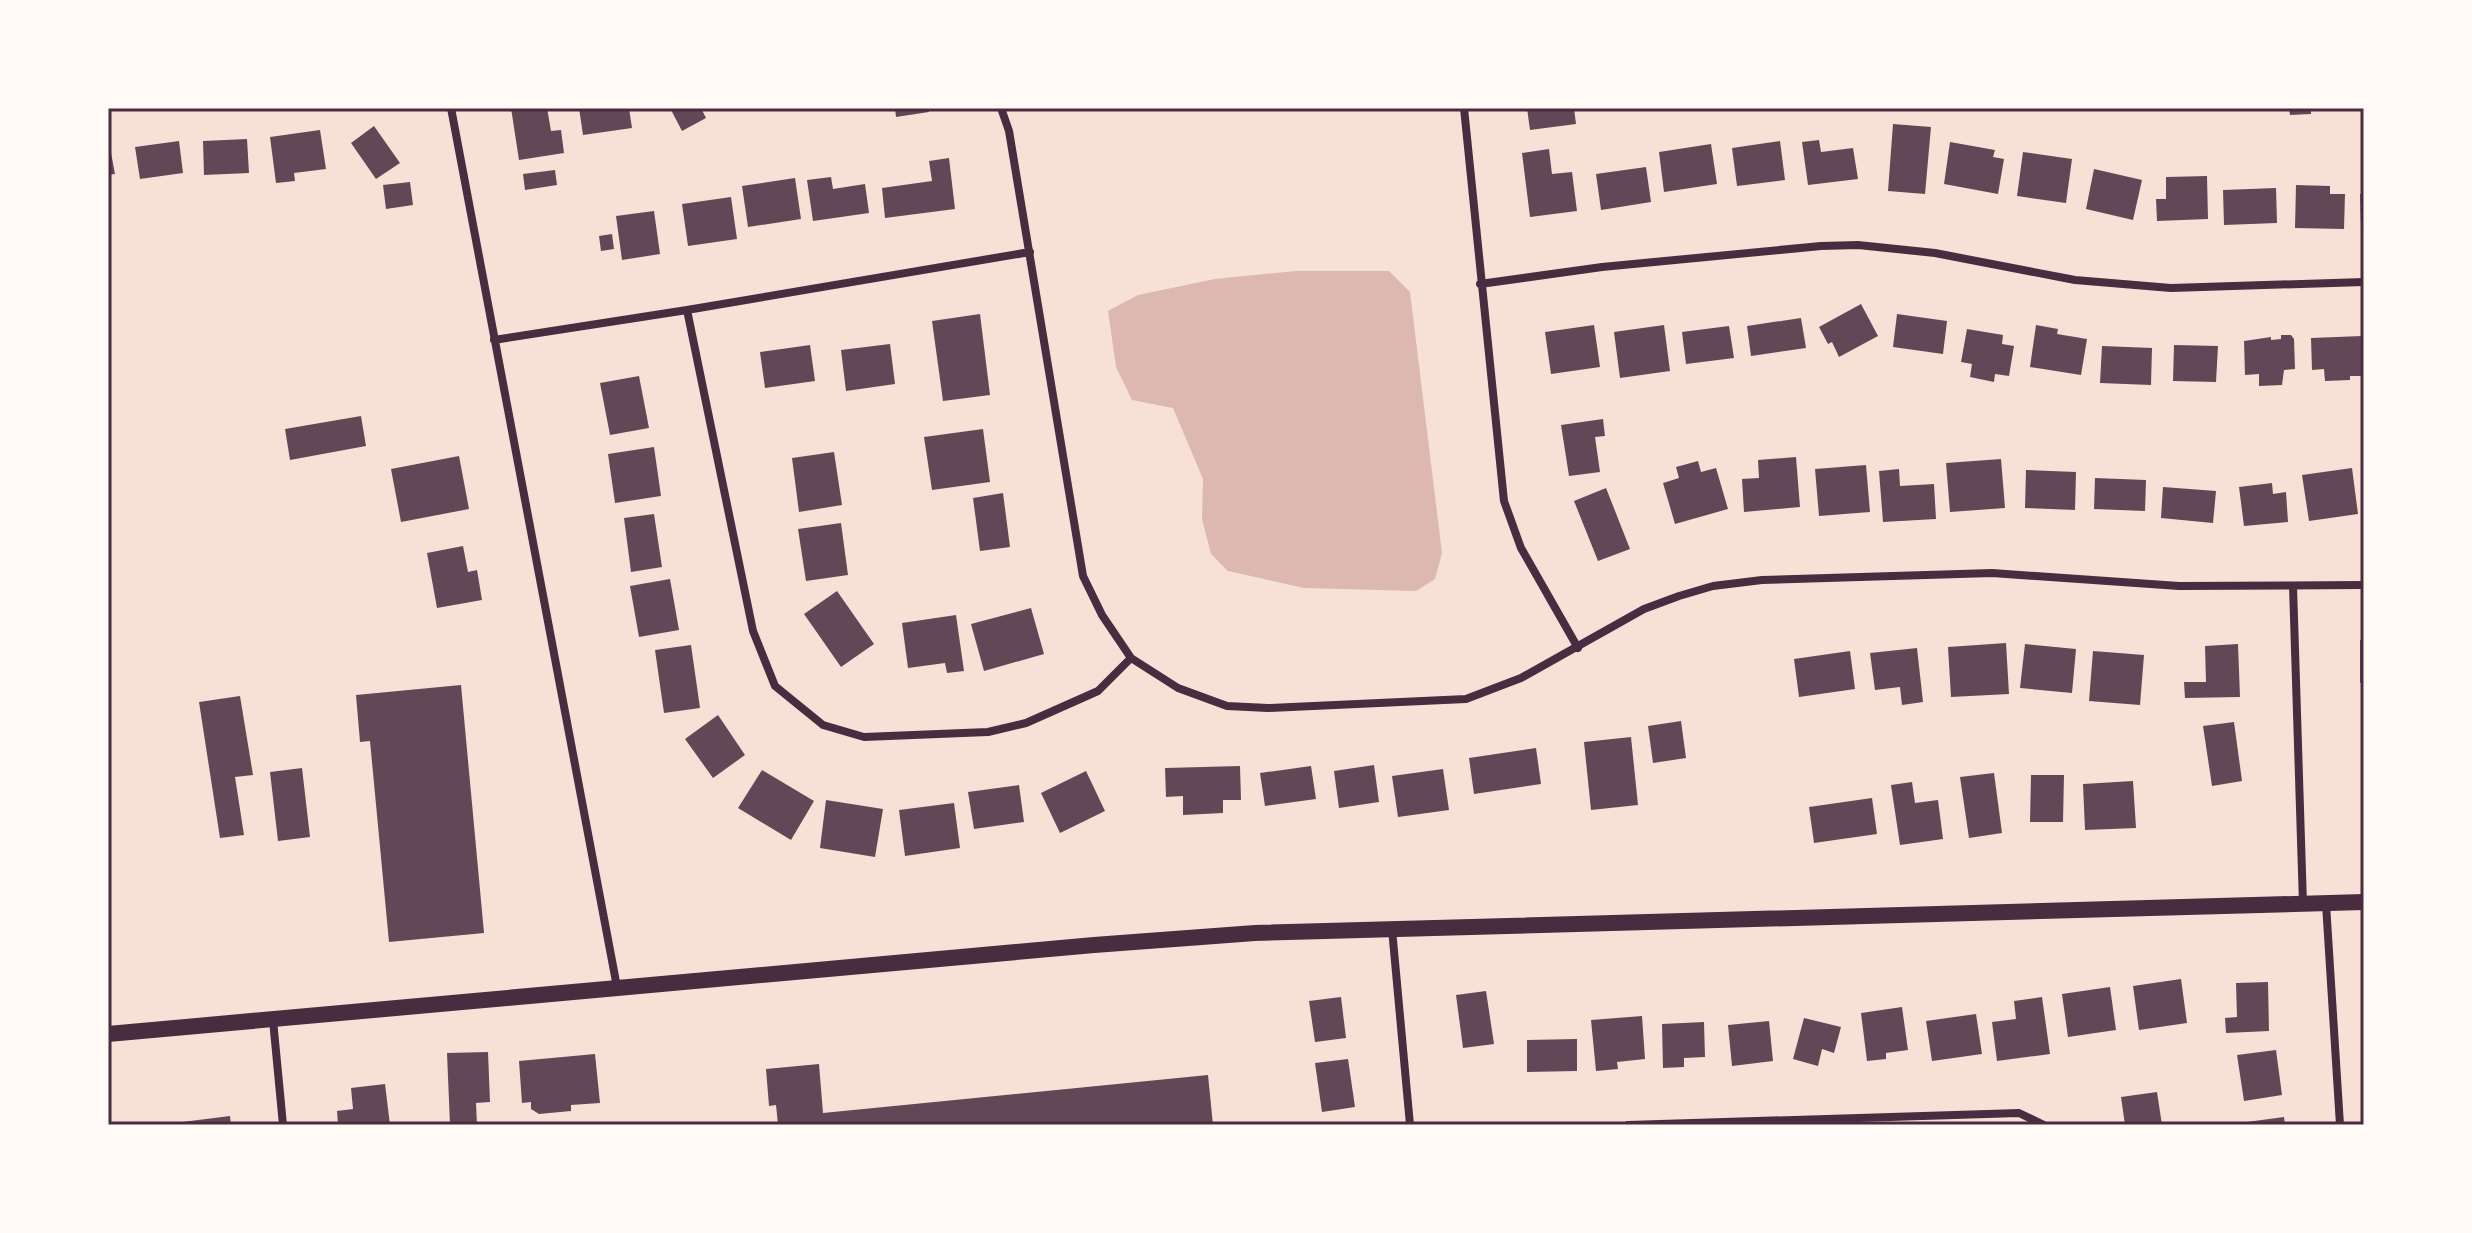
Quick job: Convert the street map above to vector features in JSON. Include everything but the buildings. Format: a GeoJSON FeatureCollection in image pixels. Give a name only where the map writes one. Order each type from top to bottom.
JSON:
{"type":"FeatureCollection","features":[{"type":"Feature","properties":{"kind":"main road"},"geometry":{"type":"LineString","coordinates":[[108,1034],[1255,933],[2364,902]]}},
{"type":"Feature","properties":{"kind":"street"},"geometry":{"type":"LineString","coordinates":[[451,108],[617,987]]}},
{"type":"Feature","properties":{"kind":"street"},"geometry":{"type":"LineString","coordinates":[[1001,108],[1009,131],[1083,576],[1102,615],[1131,658],[1178,688],[1227,706],[1268,708],[1466,699],[1521,678],[1644,609],[1713,586],[1762,580],[1992,573],[2179,586],[2364,585]]}},
{"type":"Feature","properties":{"kind":"street"},"geometry":{"type":"LineString","coordinates":[[1464,108],[1504,501],[1521,548],[1578,648]]}},
{"type":"Feature","properties":{"kind":"street"},"geometry":{"type":"LineString","coordinates":[[1480,284],[1602,267],[1858,245],[1935,253],[2075,280],[2171,288],[2364,282]]}},
{"type":"Feature","properties":{"kind":"street"},"geometry":{"type":"LineString","coordinates":[[494,340],[1030,252]]}},
{"type":"Feature","properties":{"kind":"street"},"geometry":{"type":"LineString","coordinates":[[687,310],[753,631],[775,686],[823,725],[864,737],[988,732],[1026,723],[1098,691],[1131,658]]}},
{"type":"Feature","properties":{"kind":"street"},"geometry":{"type":"LineString","coordinates":[[2293,586],[2303,904]]}},
{"type":"Feature","properties":{"kind":"street"},"geometry":{"type":"LineString","coordinates":[[2326,903],[2340,1125]]}},
{"type":"Feature","properties":{"kind":"street"},"geometry":{"type":"LineString","coordinates":[[1392,929],[1410,1125]]}},
{"type":"Feature","properties":{"kind":"street"},"geometry":{"type":"LineString","coordinates":[[273,1019],[283,1125]]}},
{"type":"Feature","properties":{"kind":"street"},"geometry":{"type":"LineString","coordinates":[[1628,1125],[2019,1113],[2044,1125]]}},
{"type":"Feature","properties":{"kind":"shaded area"},"geometry":{"type":"Polygon","coordinates":[[[1296,271],[1389,271],[1410,292],[1442,553],[1435,579],[1416,591],[1304,588],[1228,571],[1211,554],[1202,519],[1203,479],[1173,408],[1132,400],[1116,367],[1108,311],[1138,295],[1215,279],[1296,271]]]}}]}
